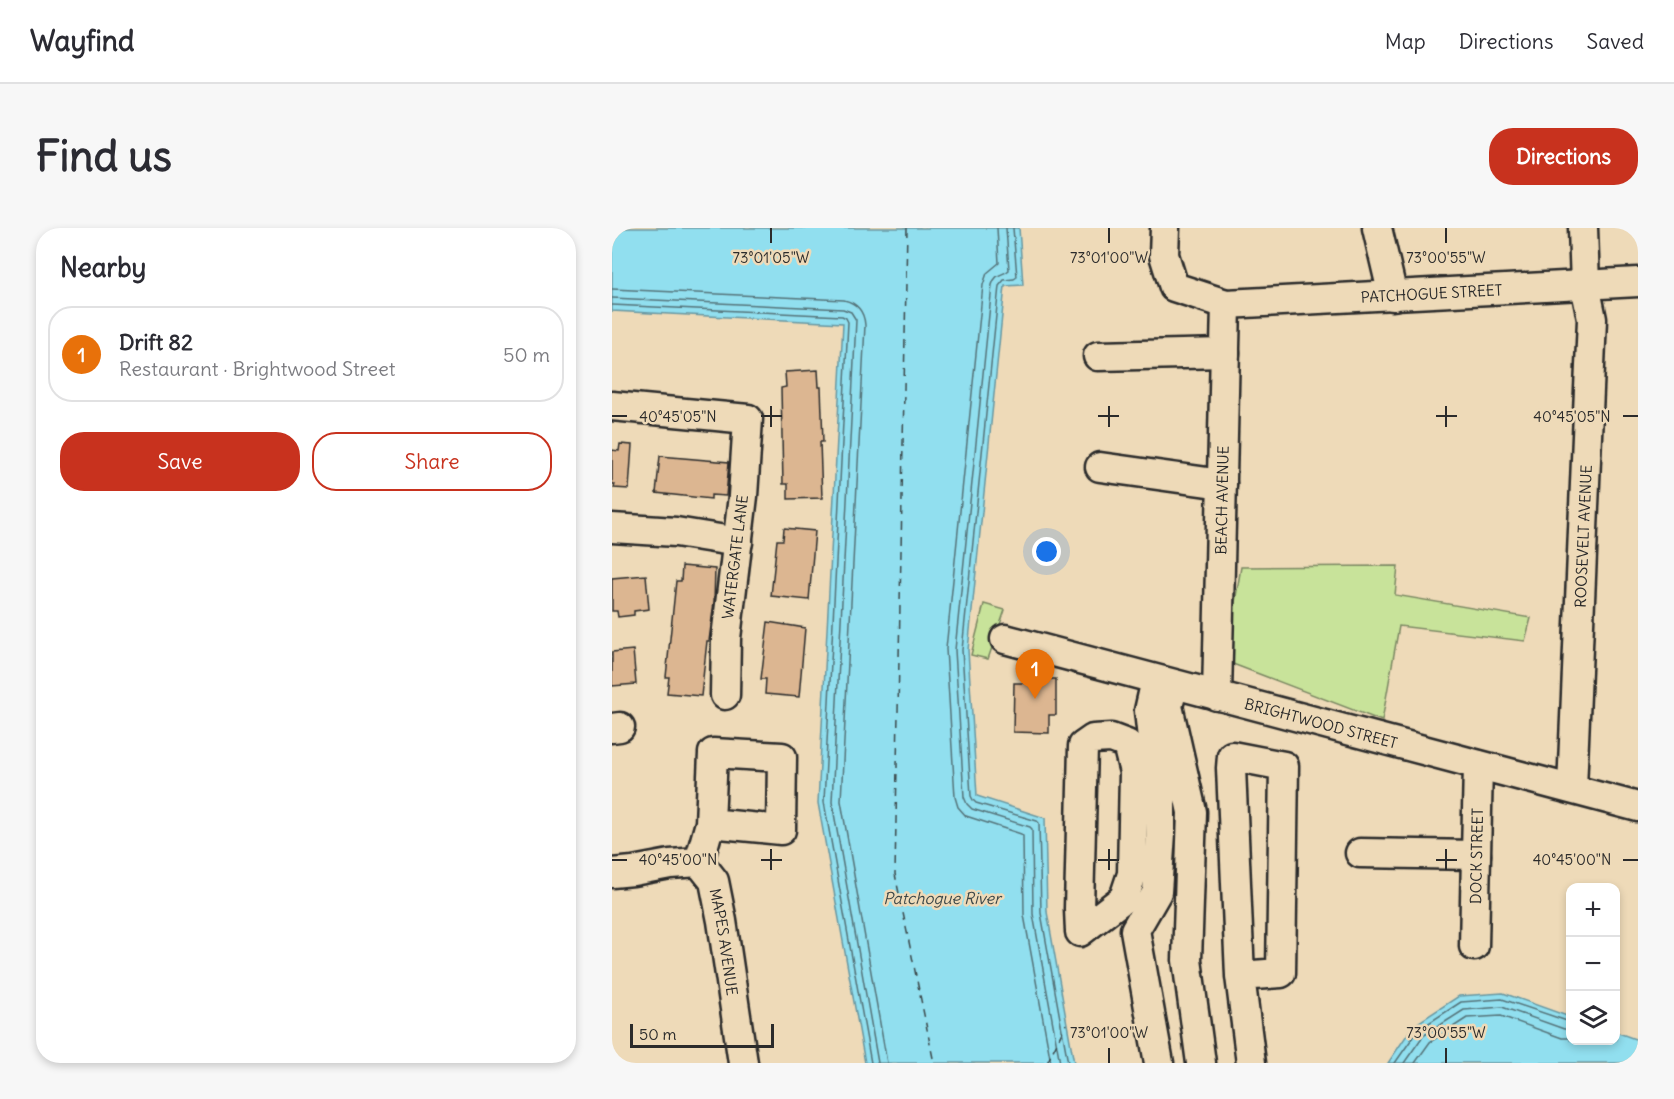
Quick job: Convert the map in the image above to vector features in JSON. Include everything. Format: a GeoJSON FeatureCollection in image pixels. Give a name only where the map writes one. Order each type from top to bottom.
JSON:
{"type":"FeatureCollection","features":[{"type":"Feature","properties":{"kind":"street"},"geometry":{"type":"LineString","coordinates":[[1166,228],[1164,255],[1174,287],[1226,304]]}},
{"type":"Feature","properties":{"kind":"street"},"geometry":{"type":"LineString","coordinates":[[1377,228],[1393,296]]}},
{"type":"Feature","properties":{"kind":"street","name":"ROOSEVELT AVENUE"},"geometry":{"type":"LineString","coordinates":[[1572,788],[1592,319],[1585,285],[1582,228]]}},
{"type":"Feature","properties":{"kind":"street","name":"PATCHOGUE STREET"},"geometry":{"type":"LineString","coordinates":[[1226,304],[1638,282]]}},
{"type":"Feature","properties":{"kind":"street","name":"BEACH AVENUE"},"geometry":{"type":"LineString","coordinates":[[1217,696],[1226,304]]}},
{"type":"Feature","properties":{"kind":"street"},"geometry":{"type":"LineString","coordinates":[[1098,356],[1225,353]]}},
{"type":"Feature","properties":{"kind":"street","name":"WATERGATE LANE"},"geometry":{"type":"LineString","coordinates":[[612,406],[748,419],[743,496],[726,638],[725,694]]}},
{"type":"Feature","properties":{"kind":"street"},"geometry":{"type":"LineString","coordinates":[[1100,467],[1222,484]]}},
{"type":"Feature","properties":{"kind":"street"},"geometry":{"type":"LineString","coordinates":[[612,528],[676,532],[738,542]]}},
{"type":"Feature","properties":{"kind":"street","name":"BRIGHTWOOD STREET"},"geometry":{"type":"LineString","coordinates":[[1005,639],[1638,807]]}},
{"type":"Feature","properties":{"kind":"street"},"geometry":{"type":"LineString","coordinates":[[1160,1063],[1135,930],[1157,892],[1161,833],[1161,783],[1153,747],[1149,711],[1165,682]]}},
{"type":"Feature","properties":{"kind":"street"},"geometry":{"type":"LineString","coordinates":[[1165,682],[1168,706],[1192,812],[1187,960],[1201,1063]]}},
{"type":"Feature","properties":{"kind":"street"},"geometry":{"type":"LineString","coordinates":[[1111,738],[1127,744],[1134,772],[1132,874],[1124,898],[1080,932],[1083,746],[1093,739],[1111,738]]}},
{"type":"Feature","properties":{"kind":"street"},"geometry":{"type":"LineString","coordinates":[[1240,976],[1281,973],[1284,766],[1232,756],[1240,976],[1251,1063]]}},
{"type":"Feature","properties":{"kind":"street","name":"DOCK STREET"},"geometry":{"type":"LineString","coordinates":[[1474,946],[1478,765]]}},
{"type":"Feature","properties":{"kind":"street"},"geometry":{"type":"LineString","coordinates":[[612,873],[699,862],[710,823]]}},
{"type":"Feature","properties":{"kind":"street"},"geometry":{"type":"LineString","coordinates":[[1360,853],[1476,855]]}},
{"type":"Feature","properties":{"kind":"street","name":"MAPES AVENUE"},"geometry":{"type":"LineString","coordinates":[[699,862],[714,881],[743,1063]]}},
{"type":"Feature","properties":{"kind":"street"},"geometry":{"type":"LineString","coordinates":[[1080,932],[1108,936],[1135,930]]}},
{"type":"Feature","properties":{"kind":"green space"},"geometry":{"type":"Polygon","coordinates":[[[1398,566],[1395,595],[1531,618],[1525,641],[1399,626],[1382,721],[1225,661],[1241,567],[1398,566]]]}},
{"type":"Feature","properties":{"kind":"green space"},"geometry":{"type":"Polygon","coordinates":[[[984,604],[1005,610],[988,659],[971,655],[984,604]]]}},
{"type":"Feature","properties":{"kind":"water","name":"Patchogue River"},"geometry":{"type":"Polygon","coordinates":[[[612,228],[1019,228],[1023,285],[1005,286],[968,650],[977,796],[1045,818],[1047,912],[1074,1063],[865,1063],[818,803],[843,323],[612,311],[612,228]]]}},
{"type":"Feature","properties":{"kind":"water"},"geometry":{"type":"Polygon","coordinates":[[[1503,993],[1566,1016],[1566,1045],[1620,1045],[1620,1033],[1638,1040],[1638,1063],[1388,1063],[1413,1026],[1459,996],[1503,993]]]}},
{"type":"Feature","properties":{"kind":"building"},"geometry":{"type":"Polygon","coordinates":[[[818,370],[819,387],[821,387],[823,442],[820,442],[822,498],[788,499],[788,484],[783,484],[781,388],[786,387],[785,372],[818,370]]]}},
{"type":"Feature","properties":{"kind":"building"},"geometry":{"type":"Polygon","coordinates":[[[620,444],[632,445],[629,489],[614,488],[615,484],[612,484],[612,450],[619,451],[620,444]]]}},
{"type":"Feature","properties":{"kind":"building"},"geometry":{"type":"Polygon","coordinates":[[[660,456],[729,462],[726,496],[711,495],[711,499],[656,493],[660,456]]]}},
{"type":"Feature","properties":{"kind":"building"},"geometry":{"type":"Polygon","coordinates":[[[784,528],[815,531],[809,600],[771,596],[777,540],[783,540],[784,528]]]}},
{"type":"Feature","properties":{"kind":"building"},"geometry":{"type":"Polygon","coordinates":[[[682,566],[715,569],[714,602],[701,696],[667,693],[669,677],[666,677],[676,581],[681,581],[682,566]]]}},
{"type":"Feature","properties":{"kind":"building"},"geometry":{"type":"Polygon","coordinates":[[[646,575],[649,609],[634,611],[634,615],[618,617],[617,611],[612,611],[612,578],[646,575]]]}},
{"type":"Feature","properties":{"kind":"building"},"geometry":{"type":"Polygon","coordinates":[[[768,622],[805,628],[799,697],[765,694],[766,679],[761,679],[768,622]]]}},
{"type":"Feature","properties":{"kind":"building"},"geometry":{"type":"Polygon","coordinates":[[[633,650],[636,684],[612,686],[612,652],[633,650]]]}},
{"type":"Feature","properties":{"kind":"building"},"geometry":{"type":"Polygon","coordinates":[[[1049,674],[1049,679],[1056,679],[1056,715],[1049,715],[1049,733],[1013,732],[1014,683],[1027,683],[1027,675],[1049,674]]]}},
{"type":"Feature","properties":{"kind":"ferry route"},"geometry":{"type":"LineString","coordinates":[[907,228],[895,874],[934,1063]]}},
{"type":"Feature","properties":{"kind":"ferry route"},"geometry":{"type":"LineString","coordinates":[[1047,1063],[1066,1024]]}},
{"type":"Feature","properties":{"kind":"place","name":"Drift 82"},"geometry":{"type":"Point","coordinates":[1035,699]}}]}
